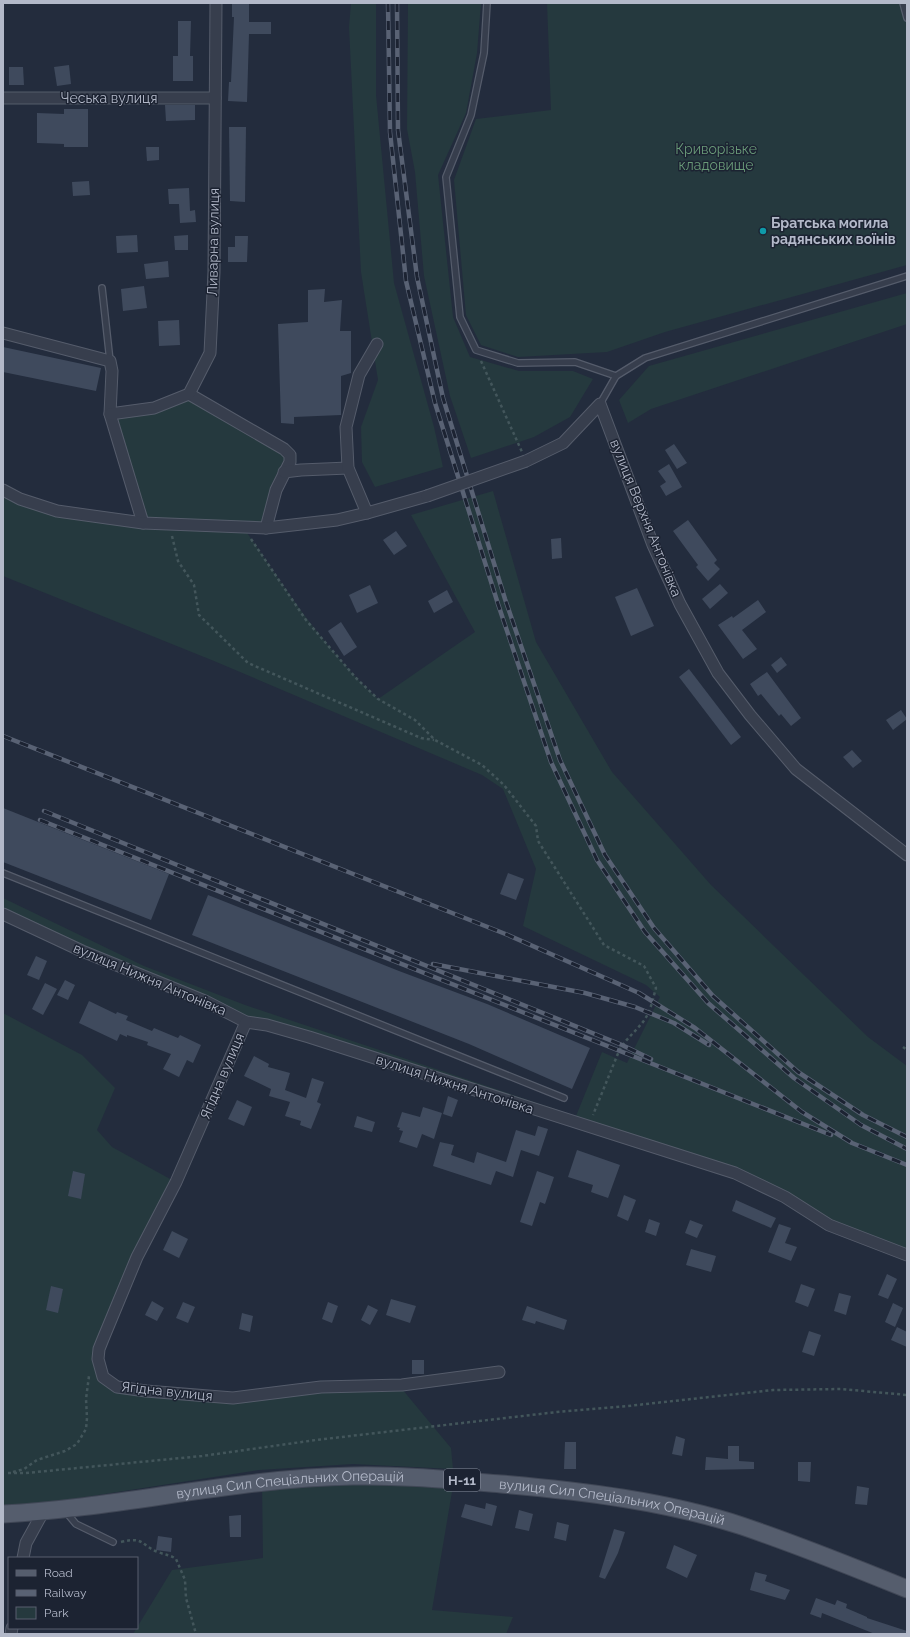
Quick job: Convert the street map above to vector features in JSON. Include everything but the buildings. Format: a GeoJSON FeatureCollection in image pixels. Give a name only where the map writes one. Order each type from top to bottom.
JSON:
{"type":"FeatureCollection","features":[{"type":"Feature","properties":{"kind":"main road","name":"вулиця Сил Спеціальних Операцій"},"geometry":{"type":"LineString","coordinates":[[3,1514],[43,1512],[262,1482],[353,1476],[454,1480],[534,1487],[629,1499],[680,1510],[741,1526],[849,1565],[907,1589]]}},
{"type":"Feature","properties":{"kind":"street","name":"Ливарна вулиця"},"geometry":{"type":"LineString","coordinates":[[189,394],[210,353],[214,272],[216,3]]}},
{"type":"Feature","properties":{"kind":"street","name":"Чеська вулиця"},"geometry":{"type":"LineString","coordinates":[[3,98],[215,98]]}},
{"type":"Feature","properties":{"kind":"street"},"geometry":{"type":"LineString","coordinates":[[3,333],[110,361],[112,371],[110,414],[143,523]]}},
{"type":"Feature","properties":{"kind":"street"},"geometry":{"type":"LineString","coordinates":[[367,514],[348,468],[346,427],[359,375],[378,344]]}},
{"type":"Feature","properties":{"kind":"street"},"geometry":{"type":"LineString","coordinates":[[110,414],[154,408],[189,394],[284,449],[290,455],[290,462],[276,490],[266,528]]}},
{"type":"Feature","properties":{"kind":"street"},"geometry":{"type":"LineString","coordinates":[[3,490],[20,499],[57,511],[143,523],[266,528],[336,520],[367,514],[427,496],[526,461],[563,443],[600,404]]}},
{"type":"Feature","properties":{"kind":"street","name":"вулиця Верхня Антонівка"},"geometry":{"type":"LineString","coordinates":[[600,404],[653,545],[680,604],[718,673],[750,715],[796,769],[907,855]]}},
{"type":"Feature","properties":{"kind":"street"},"geometry":{"type":"LineString","coordinates":[[284,472],[348,468]]}},
{"type":"Feature","properties":{"kind":"street","name":"вулиця Нижня Антонівка"},"geometry":{"type":"LineString","coordinates":[[3,914],[82,951],[204,1001],[246,1022],[267,1025],[309,1037],[735,1173],[785,1196],[829,1225],[907,1255]]}},
{"type":"Feature","properties":{"kind":"street","name":"Ягідна вулиця"},"geometry":{"type":"LineString","coordinates":[[246,1022],[176,1182],[136,1257],[99,1349],[98,1359],[103,1377],[116,1387],[154,1392],[233,1398],[321,1387],[402,1385],[499,1372]]}},
{"type":"Feature","properties":{"kind":"street"},"geometry":{"type":"LineString","coordinates":[[23,1557],[26,1543],[43,1512]]}},
{"type":"Feature","properties":{"kind":"lane"},"geometry":{"type":"LineString","coordinates":[[487,3],[484,53],[471,115],[446,177],[460,317],[476,350],[518,363],[575,362],[616,376]]}},
{"type":"Feature","properties":{"kind":"lane"},"geometry":{"type":"LineString","coordinates":[[903,3],[907,18]]}},
{"type":"Feature","properties":{"kind":"lane"},"geometry":{"type":"LineString","coordinates":[[600,404],[616,376],[645,358],[907,276]]}},
{"type":"Feature","properties":{"kind":"lane"},"geometry":{"type":"LineString","coordinates":[[102,288],[110,361]]}},
{"type":"Feature","properties":{"kind":"lane"},"geometry":{"type":"LineString","coordinates":[[3,873],[564,1098]]}},
{"type":"Feature","properties":{"kind":"lane"},"geometry":{"type":"LineString","coordinates":[[63,1509],[76,1524],[113,1542]]}},
{"type":"Feature","properties":{"kind":"path"},"geometry":{"type":"LineString","coordinates":[[476,350],[526,461]]}},
{"type":"Feature","properties":{"kind":"path"},"geometry":{"type":"LineString","coordinates":[[169,524],[178,561],[194,585],[199,615],[248,663],[421,738],[435,740]]}},
{"type":"Feature","properties":{"kind":"path"},"geometry":{"type":"LineString","coordinates":[[243,527],[306,620],[356,678],[378,699],[416,720],[435,740],[482,765],[504,785],[536,826],[538,841],[604,945],[644,966],[656,988],[653,1002],[645,1019],[622,1045],[588,1126]]}},
{"type":"Feature","properties":{"kind":"path"},"geometry":{"type":"LineString","coordinates":[[903,1047],[907,1050]]}},
{"type":"Feature","properties":{"kind":"path"},"geometry":{"type":"LineString","coordinates":[[8,1473],[24,1469],[37,1460],[65,1451],[77,1444],[86,1429],[86,1399],[90,1370]]}},
{"type":"Feature","properties":{"kind":"path"},"geometry":{"type":"LineString","coordinates":[[3,1473],[26,1473],[202,1456],[309,1441],[556,1412],[628,1406],[773,1390],[841,1389],[907,1395]]}},
{"type":"Feature","properties":{"kind":"path"},"geometry":{"type":"LineString","coordinates":[[113,1542],[137,1540],[143,1542],[157,1552],[172,1556],[176,1559],[185,1580],[186,1598],[196,1634]]}},
{"type":"Feature","properties":{"kind":"green space"},"geometry":{"type":"Polygon","coordinates":[[[351,3],[376,3],[376,95],[394,283],[434,427],[443,467],[375,487],[362,462],[361,427],[378,380],[361,272],[349,27],[351,3]]]}},
{"type":"Feature","properties":{"kind":"green space"},"geometry":{"type":"Polygon","coordinates":[[[408,3],[481,3],[477,53],[466,113],[438,175],[453,317],[470,357],[519,371],[573,371],[593,379],[570,417],[534,437],[471,458],[450,396],[424,276],[415,172],[407,129],[408,3]]]}},
{"type":"Feature","properties":{"kind":"green space","name":"Криворізьке кладовище"},"geometry":{"type":"Polygon","coordinates":[[[547,3],[907,3],[907,265],[665,332],[607,352],[518,357],[481,345],[466,315],[454,180],[476,119],[551,110],[547,3]]]}},
{"type":"Feature","properties":{"kind":"green space"},"geometry":{"type":"Polygon","coordinates":[[[907,293],[907,324],[651,409],[628,423],[619,400],[649,366],[907,293]]]}},
{"type":"Feature","properties":{"kind":"green space"},"geometry":{"type":"Polygon","coordinates":[[[189,394],[290,455],[266,528],[243,527],[322,638],[358,679],[378,699],[475,632],[411,515],[493,491],[536,642],[612,772],[711,885],[868,1037],[907,1066],[907,1251],[831,1221],[787,1192],[310,1034],[248,1016],[83,948],[3,910],[3,898],[144,966],[245,1005],[576,1116],[602,1052],[627,1063],[660,997],[646,985],[523,926],[536,869],[503,789],[482,775],[214,661],[3,576],[3,490],[20,499],[143,522],[110,414],[189,394]]]}},
{"type":"Feature","properties":{"kind":"green space"},"geometry":{"type":"Polygon","coordinates":[[[3,1013],[82,1055],[115,1088],[97,1130],[112,1147],[172,1180],[95,1347],[99,1379],[146,1395],[402,1389],[451,1448],[453,1469],[353,1464],[259,1470],[40,1504],[3,1506],[3,1013]]]}},
{"type":"Feature","properties":{"kind":"green space"},"geometry":{"type":"Polygon","coordinates":[[[454,1480],[432,1610],[513,1617],[506,1634],[133,1634],[136,1629],[138,1629],[138,1626],[172,1570],[263,1558],[262,1482],[454,1480]]]}},
{"type":"Feature","properties":{"kind":"railway"},"geometry":{"type":"LineString","coordinates":[[388,3],[390,132],[406,281],[435,403],[498,604],[551,762],[597,860],[645,932],[708,1003],[794,1078],[861,1125],[907,1149]]}},
{"type":"Feature","properties":{"kind":"railway"},"geometry":{"type":"LineString","coordinates":[[397,3],[398,130],[417,277],[443,398],[505,599],[560,760],[605,855],[654,928],[713,996],[798,1072],[863,1115],[907,1137]]}},
{"type":"Feature","properties":{"kind":"railway"},"geometry":{"type":"LineString","coordinates":[[3,736],[508,935],[639,993],[695,1028],[802,1112],[852,1143],[907,1165]]}},
{"type":"Feature","properties":{"kind":"railway"},"geometry":{"type":"LineString","coordinates":[[44,811],[622,1045],[651,1059]]}},
{"type":"Feature","properties":{"kind":"railway"},"geometry":{"type":"LineString","coordinates":[[40,820],[831,1135]]}},
{"type":"Feature","properties":{"kind":"railway"},"geometry":{"type":"LineString","coordinates":[[433,964],[585,993],[635,1007],[674,1023],[709,1045]]}},
{"type":"Feature","properties":{"kind":"place","name":"Братська могила радянських воїнів"},"geometry":{"type":"Point","coordinates":[763,231]}}]}
